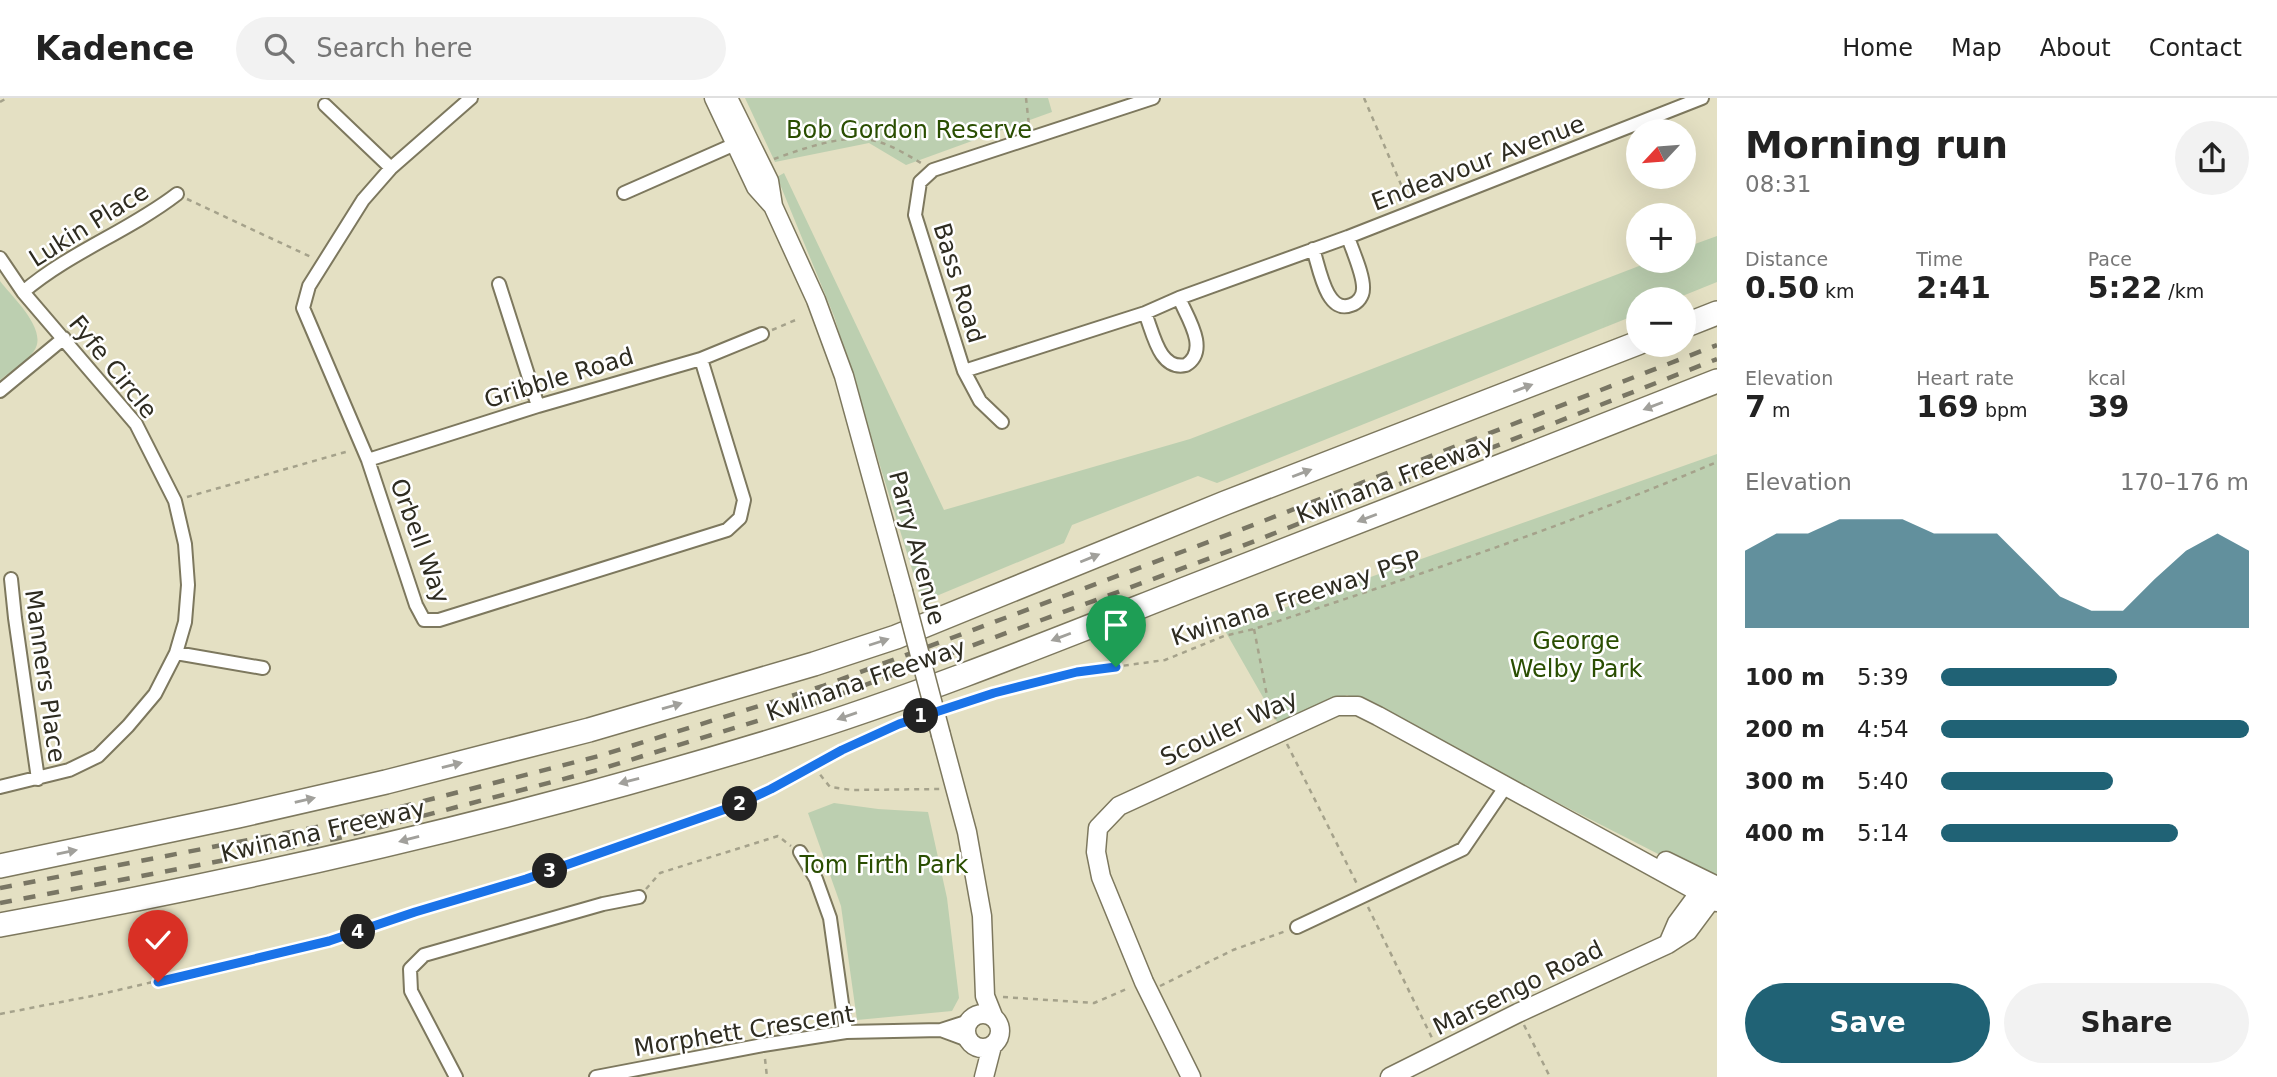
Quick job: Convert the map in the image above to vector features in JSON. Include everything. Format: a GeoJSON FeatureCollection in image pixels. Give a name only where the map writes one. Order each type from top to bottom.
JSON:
{"type":"FeatureCollection","features":[{"type":"Feature","properties":{"kind":"highway"},"geometry":{"type":"LineString","coordinates":[[1696,321],[1717,313]]}},
{"type":"Feature","properties":{"kind":"highway","name":"Kwinana Freeway"},"geometry":{"type":"LineString","coordinates":[[0,866],[238,816],[399,778],[589,730],[826,660],[896,637],[1225,503],[1626,348]]}},
{"type":"Feature","properties":{"kind":"highway","name":"Kwinana Freeway"},"geometry":{"type":"LineString","coordinates":[[0,925],[82,911],[388,845],[613,786],[788,736],[988,666],[1717,381]]}},
{"type":"Feature","properties":{"kind":"highway"},"geometry":{"type":"LineString","coordinates":[[0,937],[82,911]]}},
{"type":"Feature","properties":{"kind":"street","name":"Orbell Way"},"geometry":{"type":"LineString","coordinates":[[471,98],[391,168],[363,200],[309,286],[303,308],[368,460],[416,605],[424,620],[439,620],[727,530],[740,518],[744,500],[701,359]]}},
{"type":"Feature","properties":{"kind":"street","name":"Parry Avenue"},"geometry":{"type":"LineString","coordinates":[[714,98],[741,141],[763,168],[769,181],[773,206],[816,300],[844,376],[967,832],[982,916],[985,996],[1001,1031],[1000,1037],[978,1044]]}},
{"type":"Feature","properties":{"kind":"street","name":"Parry Avenue"},"geometry":{"type":"LineString","coordinates":[[728,98],[756,187],[773,206]]}},
{"type":"Feature","properties":{"kind":"street"},"geometry":{"type":"LineString","coordinates":[[933,170],[1153,98]]}},
{"type":"Feature","properties":{"kind":"street","name":"Endeavour Avenue"},"geometry":{"type":"LineString","coordinates":[[964,371],[1145,313],[1178,298],[1348,237],[1702,98]]}},
{"type":"Feature","properties":{"kind":"street"},"geometry":{"type":"LineString","coordinates":[[324,105],[391,168]]}},
{"type":"Feature","properties":{"kind":"street"},"geometry":{"type":"LineString","coordinates":[[624,193],[741,141]]}},
{"type":"Feature","properties":{"kind":"street","name":"Bass Road"},"geometry":{"type":"LineString","coordinates":[[933,170],[920,182],[915,215],[964,371],[980,401],[1002,422]]}},
{"type":"Feature","properties":{"kind":"street","name":"Lukin Place"},"geometry":{"type":"LineString","coordinates":[[23,292],[46,273],[153,213],[177,194]]}},
{"type":"Feature","properties":{"kind":"street","name":"Endeavour Avenue"},"geometry":{"type":"LineString","coordinates":[[1313,249],[1329,298],[1339,306],[1351,305],[1361,297],[1363,285],[1348,237]]}},
{"type":"Feature","properties":{"kind":"street","name":"Fyfe Circle"},"geometry":{"type":"LineString","coordinates":[[0,258],[23,292],[136,424],[175,501],[186,544],[188,585],[185,622],[176,653],[155,694],[128,726],[98,756],[69,770],[0,787]]}},
{"type":"Feature","properties":{"kind":"street"},"geometry":{"type":"LineString","coordinates":[[499,284],[538,406]]}},
{"type":"Feature","properties":{"kind":"street"},"geometry":{"type":"LineString","coordinates":[[1145,313],[1164,359],[1174,366],[1186,365],[1196,357],[1198,344],[1178,298]]}},
{"type":"Feature","properties":{"kind":"street","name":"Gribble Road"},"geometry":{"type":"LineString","coordinates":[[368,460],[538,406],[701,359],[762,334]]}},
{"type":"Feature","properties":{"kind":"street"},"geometry":{"type":"LineString","coordinates":[[0,391],[64,338]]}},
{"type":"Feature","properties":{"kind":"street","name":"Manners Place"},"geometry":{"type":"LineString","coordinates":[[12,579],[38,779]]}},
{"type":"Feature","properties":{"kind":"street"},"geometry":{"type":"LineString","coordinates":[[176,653],[263,668]]}},
{"type":"Feature","properties":{"kind":"street","name":"Scouler Way"},"geometry":{"type":"LineString","coordinates":[[1191,1077],[1144,982],[1101,877],[1096,852],[1098,828],[1119,806],[1337,706],[1358,706],[1625,851],[1660,858],[1712,892]]}},
{"type":"Feature","properties":{"kind":"street"},"geometry":{"type":"LineString","coordinates":[[1297,927],[1463,849],[1506,786]]}},
{"type":"Feature","properties":{"kind":"street"},"geometry":{"type":"LineString","coordinates":[[800,852],[816,879],[830,918],[846,1032]]}},
{"type":"Feature","properties":{"kind":"street","name":"Marsengo Road"},"geometry":{"type":"LineString","coordinates":[[1390,1077],[1518,1013],[1668,944],[1688,931],[1712,892]]}},
{"type":"Feature","properties":{"kind":"street"},"geometry":{"type":"LineString","coordinates":[[456,1077],[411,991],[410,969],[424,955],[603,904],[639,897]]}},
{"type":"Feature","properties":{"kind":"street","name":"Parry Avenue"},"geometry":{"type":"LineString","coordinates":[[984,1073],[978,1044],[966,1030],[985,996]]}},
{"type":"Feature","properties":{"kind":"street"},"geometry":{"type":"LineString","coordinates":[[972,1018],[984,1013],[993,1016]]}},
{"type":"Feature","properties":{"kind":"street","name":"Morphett Crescent"},"geometry":{"type":"LineString","coordinates":[[596,1077],[846,1032],[941,1030],[972,1018]]}},
{"type":"Feature","properties":{"kind":"street","name":"Morphett Crescent"},"geometry":{"type":"LineString","coordinates":[[941,1030],[978,1044]]}},
{"type":"Feature","properties":{"kind":"path"},"geometry":{"type":"LineString","coordinates":[[0,102],[7,98]]}},
{"type":"Feature","properties":{"kind":"path"},"geometry":{"type":"LineString","coordinates":[[1026,98],[1030,139]]}},
{"type":"Feature","properties":{"kind":"path"},"geometry":{"type":"LineString","coordinates":[[1364,98],[1412,211]]}},
{"type":"Feature","properties":{"kind":"path"},"geometry":{"type":"LineString","coordinates":[[763,168],[763,163],[822,144],[864,139],[883,143],[933,170]]}},
{"type":"Feature","properties":{"kind":"path"},"geometry":{"type":"LineString","coordinates":[[177,194],[323,263]]}},
{"type":"Feature","properties":{"kind":"path"},"geometry":{"type":"LineString","coordinates":[[762,334],[798,319]]}},
{"type":"Feature","properties":{"kind":"path"},"geometry":{"type":"LineString","coordinates":[[175,501],[362,447]]}},
{"type":"Feature","properties":{"kind":"path","name":"Kwinana Freeway PSP"},"geometry":{"type":"LineString","coordinates":[[937,711],[1077,672],[1165,660],[1224,636],[1254,629],[1437,569],[1717,462]]}},
{"type":"Feature","properties":{"kind":"path"},"geometry":{"type":"LineString","coordinates":[[1254,629],[1269,706],[1440,1052]]}},
{"type":"Feature","properties":{"kind":"path"},"geometry":{"type":"LineString","coordinates":[[0,1014],[151,983],[329,941],[526,879],[737,805],[842,750],[925,715]]}},
{"type":"Feature","properties":{"kind":"path"},"geometry":{"type":"LineString","coordinates":[[813,766],[830,787],[852,790],[941,789]]}},
{"type":"Feature","properties":{"kind":"path"},"geometry":{"type":"LineString","coordinates":[[639,897],[660,873],[778,836],[800,852]]}},
{"type":"Feature","properties":{"kind":"path"},"geometry":{"type":"LineString","coordinates":[[985,996],[1094,1003],[1144,982],[1156,988],[1233,950],[1297,927]]}},
{"type":"Feature","properties":{"kind":"path"},"geometry":{"type":"LineString","coordinates":[[1518,1013],[1550,1077]]}},
{"type":"Feature","properties":{"kind":"path"},"geometry":{"type":"LineString","coordinates":[[764,1045],[767,1077]]}},
{"type":"Feature","properties":{"kind":"green space","name":"Bob Gordon Reserve"},"geometry":{"type":"Polygon","coordinates":[[[745,98],[1048,98],[1052,112],[906,165],[869,143],[775,162],[745,98]]]}},
{"type":"Feature","properties":{"kind":"green space"},"geometry":{"type":"Polygon","coordinates":[[[784,173],[944,510],[1190,439],[1626,271],[1696,273],[1696,244],[1717,236],[1717,282],[1696,290],[1696,287],[1626,287],[1626,319],[1217,483],[1198,476],[1072,525],[1064,543],[922,602],[834,316],[777,177],[784,173]]]}},
{"type":"Feature","properties":{"kind":"green space"},"geometry":{"type":"Polygon","coordinates":[[[0,281],[33,324],[37,343],[27,359],[0,380],[0,281]]]}},
{"type":"Feature","properties":{"kind":"green space","name":"George Welby Park"},"geometry":{"type":"Polygon","coordinates":[[[1717,454],[1717,884],[1347,695],[1280,727],[1224,629],[1717,454]]]}},
{"type":"Feature","properties":{"kind":"green space","name":"Tom Firth Park"},"geometry":{"type":"Polygon","coordinates":[[[834,803],[928,812],[947,898],[959,998],[952,1011],[857,1020],[841,906],[808,813],[834,803]]]}},
{"type":"Feature","properties":{"kind":"railway"},"geometry":{"type":"LineString","coordinates":[[0,888],[342,822],[599,756],[823,686],[1235,532],[1717,345]]}},
{"type":"Feature","properties":{"kind":"railway"},"geometry":{"type":"LineString","coordinates":[[0,903],[335,839],[594,771],[816,703],[1232,550],[1717,359]]}},
{"type":"Feature","properties":{"kind":"route"},"geometry":{"type":"LineString","coordinates":[[158,982],[329,941],[526,879],[737,805],[842,750],[899,724],[994,693],[1077,672],[1116,667]]}}]}
